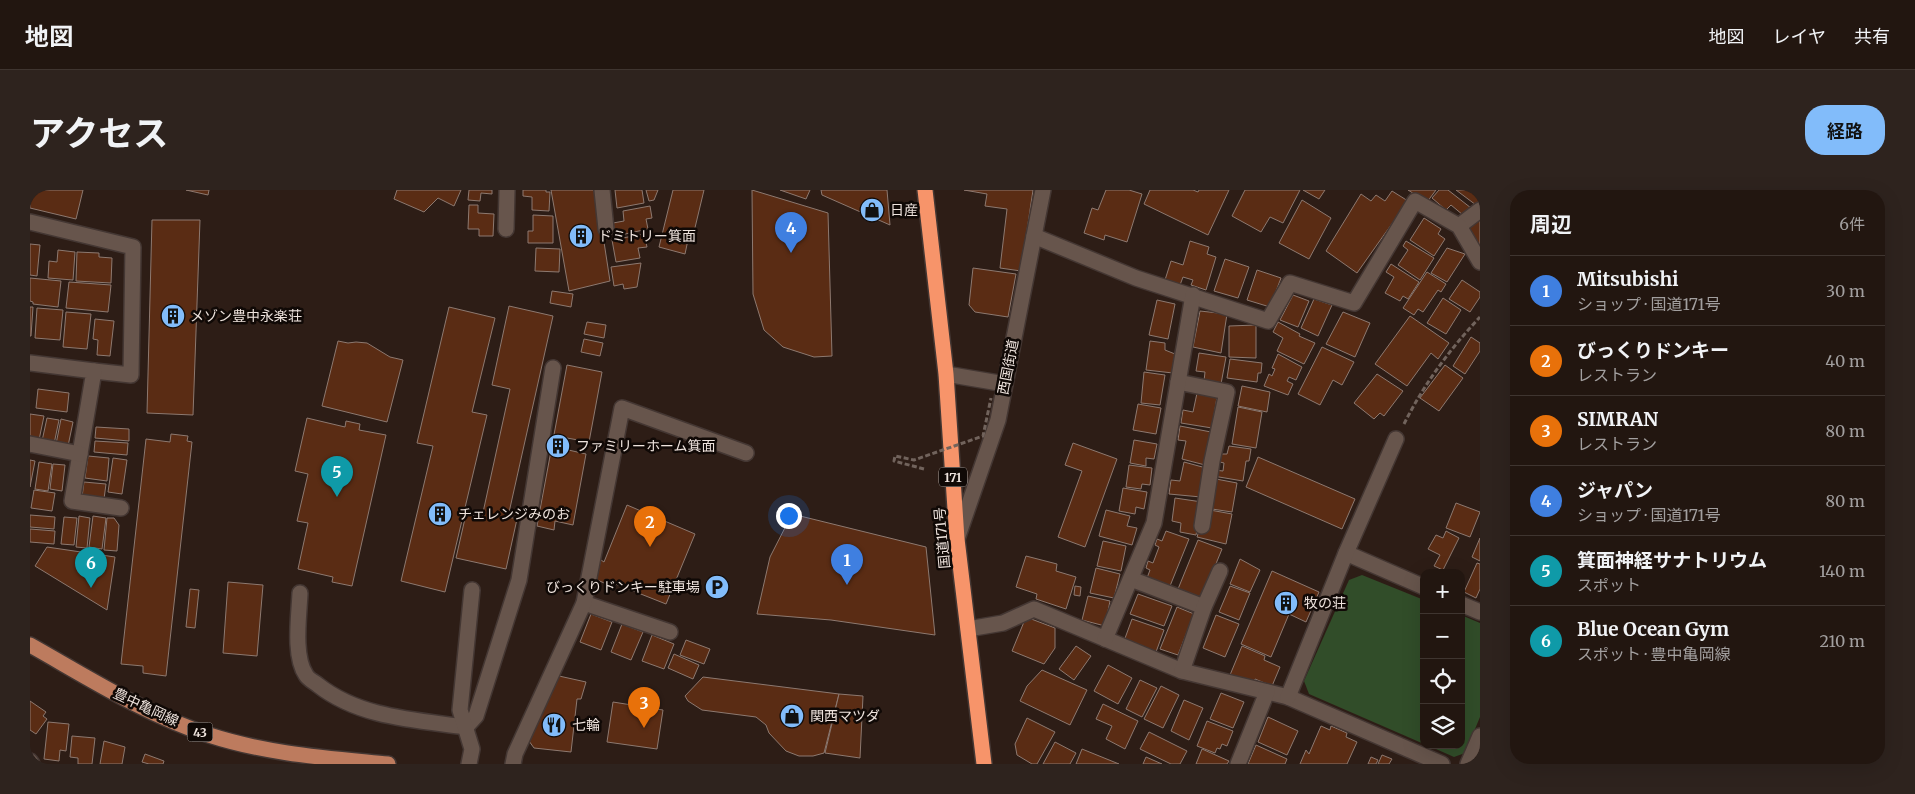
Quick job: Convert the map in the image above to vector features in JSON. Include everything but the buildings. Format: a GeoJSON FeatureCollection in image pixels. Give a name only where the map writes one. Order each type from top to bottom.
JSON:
{"type":"FeatureCollection","features":[{"type":"Feature","properties":{"kind":"highway","name":"国道171号"},"geometry":{"type":"LineString","coordinates":[[925,190],[946,374],[957,539],[984,764]]}},
{"type":"Feature","properties":{"kind":"main road","name":"豊中亀岡線"},"geometry":{"type":"LineString","coordinates":[[30,645],[134,704],[209,735],[284,754],[388,764]]}},
{"type":"Feature","properties":{"kind":"street"},"geometry":{"type":"LineString","coordinates":[[506,229],[507,190]]}},
{"type":"Feature","properties":{"kind":"street"},"geometry":{"type":"LineString","coordinates":[[602,190],[606,229]]}},
{"type":"Feature","properties":{"kind":"street","name":"西国街道"},"geometry":{"type":"LineString","coordinates":[[957,539],[998,420],[1043,190]]}},
{"type":"Feature","properties":{"kind":"street"},"geometry":{"type":"LineString","coordinates":[[1034,236],[1136,278],[1268,321],[1290,283],[1354,303],[1415,201],[1459,226],[1480,262]]}},
{"type":"Feature","properties":{"kind":"street"},"geometry":{"type":"LineString","coordinates":[[1459,226],[1480,210]]}},
{"type":"Feature","properties":{"kind":"street"},"geometry":{"type":"LineString","coordinates":[[30,222],[132,247],[131,375],[30,362]]}},
{"type":"Feature","properties":{"kind":"street"},"geometry":{"type":"LineString","coordinates":[[1105,639],[1154,523],[1193,295]]}},
{"type":"Feature","properties":{"kind":"street"},"geometry":{"type":"LineString","coordinates":[[466,727],[476,716],[519,580],[553,368]]}},
{"type":"Feature","properties":{"kind":"street"},"geometry":{"type":"LineString","coordinates":[[94,371],[72,501],[121,508]]}},
{"type":"Feature","properties":{"kind":"street"},"geometry":{"type":"LineString","coordinates":[[946,374],[1005,384]]}},
{"type":"Feature","properties":{"kind":"street"},"geometry":{"type":"LineString","coordinates":[[1178,382],[1227,392],[1212,461],[1202,526]]}},
{"type":"Feature","properties":{"kind":"street"},"geometry":{"type":"LineString","coordinates":[[513,764],[515,754],[584,603],[622,408],[746,453]]}},
{"type":"Feature","properties":{"kind":"street"},"geometry":{"type":"LineString","coordinates":[[1288,696],[1346,553],[1396,439]]}},
{"type":"Feature","properties":{"kind":"street"},"geometry":{"type":"LineString","coordinates":[[30,444],[80,454]]}},
{"type":"Feature","properties":{"kind":"street"},"geometry":{"type":"LineString","coordinates":[[1346,553],[1420,585]]}},
{"type":"Feature","properties":{"kind":"street"},"geometry":{"type":"LineString","coordinates":[[1182,671],[1204,607],[1220,571]]}},
{"type":"Feature","properties":{"kind":"street"},"geometry":{"type":"LineString","coordinates":[[1131,579],[1204,607]]}},
{"type":"Feature","properties":{"kind":"street"},"geometry":{"type":"LineString","coordinates":[[470,764],[472,749],[460,710],[472,590]]}},
{"type":"Feature","properties":{"kind":"street"},"geometry":{"type":"LineString","coordinates":[[300,593],[297,651],[306,676],[348,703],[380,714],[466,727]]}},
{"type":"Feature","properties":{"kind":"street"},"geometry":{"type":"LineString","coordinates":[[584,603],[670,632]]}},
{"type":"Feature","properties":{"kind":"street"},"geometry":{"type":"LineString","coordinates":[[1465,606],[1480,612]]}},
{"type":"Feature","properties":{"kind":"street"},"geometry":{"type":"LineString","coordinates":[[968,629],[1003,623],[1034,609],[1182,671],[1288,696],[1442,764]]}},
{"type":"Feature","properties":{"kind":"street"},"geometry":{"type":"LineString","coordinates":[[1238,764],[1267,692]]}},
{"type":"Feature","properties":{"kind":"street"},"geometry":{"type":"LineString","coordinates":[[1468,764],[1480,736]]}},
{"type":"Feature","properties":{"kind":"path"},"geometry":{"type":"LineString","coordinates":[[1396,439],[1416,400],[1454,345],[1480,317]]}},
{"type":"Feature","properties":{"kind":"path"},"geometry":{"type":"LineString","coordinates":[[924,469],[894,461],[895,456],[914,460],[983,436],[991,398]]}},
{"type":"Feature","properties":{"kind":"green space"},"geometry":{"type":"Polygon","coordinates":[[[1362,575],[1420,598],[1420,742],[1309,694],[1304,681],[1349,580],[1362,575]]]}},
{"type":"Feature","properties":{"kind":"green space"},"geometry":{"type":"Polygon","coordinates":[[[1465,617],[1480,623],[1480,717],[1465,753],[1454,757],[1436,749],[1465,749],[1465,617]]]}},
{"type":"Feature","properties":{"kind":"place","name":"日産"},"geometry":{"type":"Point","coordinates":[872,210]}},
{"type":"Feature","properties":{"kind":"place","name":"ドミトリー箕面"},"geometry":{"type":"Point","coordinates":[581,236]}},
{"type":"Feature","properties":{"kind":"place","name":"ジャパン"},"geometry":{"type":"Point","coordinates":[791,253]}},
{"type":"Feature","properties":{"kind":"place","name":"メゾン豊中永楽荘"},"geometry":{"type":"Point","coordinates":[173,316]}},
{"type":"Feature","properties":{"kind":"place","name":"ファミリーホーム箕面"},"geometry":{"type":"Point","coordinates":[558,446]}},
{"type":"Feature","properties":{"kind":"place","name":"箕面神経サナトリウム"},"geometry":{"type":"Point","coordinates":[337,497]}},
{"type":"Feature","properties":{"kind":"place","name":"チェレンジみのお"},"geometry":{"type":"Point","coordinates":[440,514]}},
{"type":"Feature","properties":{"kind":"place","name":"びっくりドンキー"},"geometry":{"type":"Point","coordinates":[650,547]}},
{"type":"Feature","properties":{"kind":"place","name":"Mitsubishi"},"geometry":{"type":"Point","coordinates":[847,585]}},
{"type":"Feature","properties":{"kind":"place","name":"びっくりドンキー駐車場"},"geometry":{"type":"Point","coordinates":[717,587]}},
{"type":"Feature","properties":{"kind":"place","name":"Blue Ocean Gym"},"geometry":{"type":"Point","coordinates":[91,588]}},
{"type":"Feature","properties":{"kind":"place","name":"牧の荘"},"geometry":{"type":"Point","coordinates":[1286,603]}},
{"type":"Feature","properties":{"kind":"place","name":"関西マツダ"},"geometry":{"type":"Point","coordinates":[792,716]}},
{"type":"Feature","properties":{"kind":"place","name":"七輪"},"geometry":{"type":"Point","coordinates":[554,725]}},
{"type":"Feature","properties":{"kind":"place","name":"SIMRAN"},"geometry":{"type":"Point","coordinates":[644,728]}}]}
